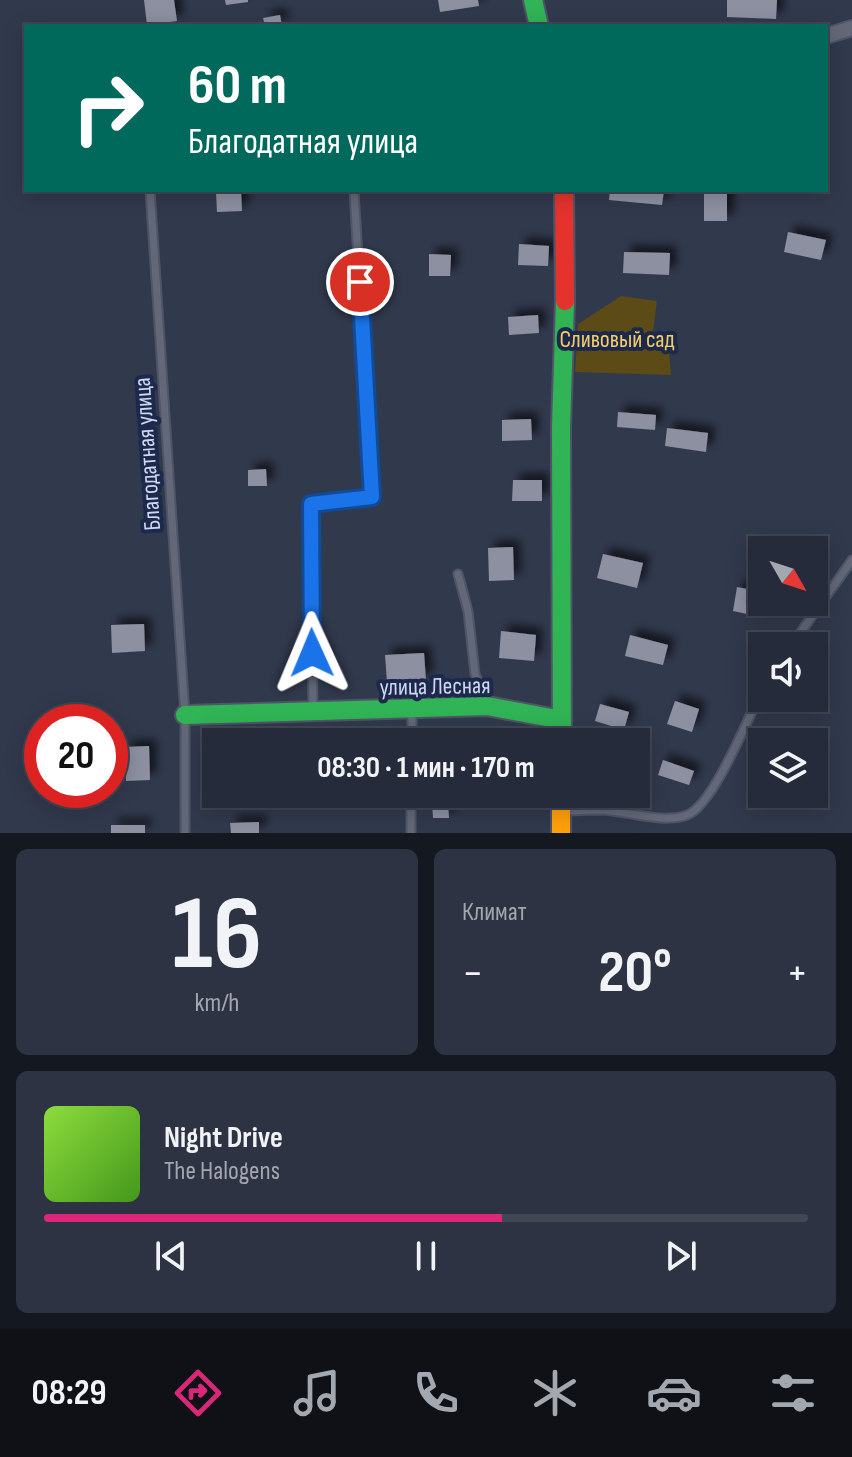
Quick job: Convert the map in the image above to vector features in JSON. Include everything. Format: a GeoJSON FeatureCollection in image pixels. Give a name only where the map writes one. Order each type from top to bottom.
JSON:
{"type":"FeatureCollection","features":[{"type":"Feature","properties":{"kind":"street"},"geometry":{"type":"LineString","coordinates":[[533,0],[539,24]]}},
{"type":"Feature","properties":{"kind":"street"},"geometry":{"type":"LineString","coordinates":[[828,35],[852,28]]}},
{"type":"Feature","properties":{"kind":"street"},"geometry":{"type":"LineString","coordinates":[[562,728],[564,192]]}},
{"type":"Feature","properties":{"kind":"street","name":"улица Лесная"},"geometry":{"type":"LineString","coordinates":[[185,715],[487,706],[562,720]]}},
{"type":"Feature","properties":{"kind":"street"},"geometry":{"type":"LineString","coordinates":[[561,808],[561,833]]}},
{"type":"Feature","properties":{"kind":"lane","name":"Благодатная улица"},"geometry":{"type":"LineString","coordinates":[[150,192],[185,715]]}},
{"type":"Feature","properties":{"kind":"lane"},"geometry":{"type":"LineString","coordinates":[[313,713],[311,504],[372,497],[354,192]]}},
{"type":"Feature","properties":{"kind":"lane"},"geometry":{"type":"LineString","coordinates":[[801,632],[852,560]]}},
{"type":"Feature","properties":{"kind":"lane"},"geometry":{"type":"LineString","coordinates":[[458,574],[468,611],[475,674],[487,706]]}},
{"type":"Feature","properties":{"kind":"lane"},"geometry":{"type":"LineString","coordinates":[[412,710],[412,728]]}},
{"type":"Feature","properties":{"kind":"lane"},"geometry":{"type":"LineString","coordinates":[[591,808],[668,817],[685,816],[699,809],[712,792],[751,712]]}},
{"type":"Feature","properties":{"kind":"lane"},"geometry":{"type":"LineString","coordinates":[[185,715],[185,833]]}},
{"type":"Feature","properties":{"kind":"lane"},"geometry":{"type":"LineString","coordinates":[[411,808],[411,833]]}},
{"type":"Feature","properties":{"kind":"green space","name":"Сливовый сад"},"geometry":{"type":"Polygon","coordinates":[[[621,296],[657,301],[652,338],[669,352],[671,375],[575,372],[578,324],[621,296]]]}},
{"type":"Feature","properties":{"kind":"building"},"geometry":{"type":"Polygon","coordinates":[[[144,0],[174,0],[177,21],[147,24],[144,0]]]}},
{"type":"Feature","properties":{"kind":"building"},"geometry":{"type":"Polygon","coordinates":[[[225,0],[248,0],[248,2],[226,5],[225,0]]]}},
{"type":"Feature","properties":{"kind":"building"},"geometry":{"type":"Polygon","coordinates":[[[438,0],[478,0],[479,6],[440,12],[438,0]]]}},
{"type":"Feature","properties":{"kind":"building"},"geometry":{"type":"Polygon","coordinates":[[[727,0],[777,0],[776,19],[727,17],[727,0]]]}},
{"type":"Feature","properties":{"kind":"building"},"geometry":{"type":"Polygon","coordinates":[[[280,15],[282,24],[264,24],[263,18],[280,15]]]}},
{"type":"Feature","properties":{"kind":"building"},"geometry":{"type":"Polygon","coordinates":[[[216,192],[241,192],[242,211],[217,212],[216,192]]]}},
{"type":"Feature","properties":{"kind":"building"},"geometry":{"type":"Polygon","coordinates":[[[610,192],[664,192],[662,205],[609,200],[610,192]]]}},
{"type":"Feature","properties":{"kind":"building"},"geometry":{"type":"Polygon","coordinates":[[[704,192],[727,192],[727,221],[704,221],[704,192]]]}},
{"type":"Feature","properties":{"kind":"building"},"geometry":{"type":"Polygon","coordinates":[[[788,232],[826,240],[821,260],[784,252],[788,232]]]}},
{"type":"Feature","properties":{"kind":"building"},"geometry":{"type":"Polygon","coordinates":[[[519,244],[549,246],[548,266],[518,265],[519,244]]]}},
{"type":"Feature","properties":{"kind":"building"},"geometry":{"type":"Polygon","coordinates":[[[624,252],[670,253],[669,275],[623,273],[624,252]]]}},
{"type":"Feature","properties":{"kind":"building"},"geometry":{"type":"Polygon","coordinates":[[[429,254],[451,255],[450,276],[429,276],[429,254]]]}},
{"type":"Feature","properties":{"kind":"building"},"geometry":{"type":"Polygon","coordinates":[[[538,315],[539,333],[509,335],[508,317],[538,315]]]}},
{"type":"Feature","properties":{"kind":"building"},"geometry":{"type":"Polygon","coordinates":[[[618,412],[656,415],[655,430],[617,427],[618,412]]]}},
{"type":"Feature","properties":{"kind":"building"},"geometry":{"type":"Polygon","coordinates":[[[531,419],[532,440],[502,441],[502,420],[531,419]]]}},
{"type":"Feature","properties":{"kind":"building"},"geometry":{"type":"Polygon","coordinates":[[[667,428],[708,433],[706,452],[665,446],[667,428]]]}},
{"type":"Feature","properties":{"kind":"building"},"geometry":{"type":"Polygon","coordinates":[[[266,469],[267,486],[248,486],[248,470],[266,469]]]}},
{"type":"Feature","properties":{"kind":"building"},"geometry":{"type":"Polygon","coordinates":[[[513,480],[542,480],[542,501],[512,501],[513,480]]]}},
{"type":"Feature","properties":{"kind":"building"},"geometry":{"type":"Polygon","coordinates":[[[513,547],[514,580],[489,581],[488,548],[513,547]]]}},
{"type":"Feature","properties":{"kind":"building"},"geometry":{"type":"Polygon","coordinates":[[[603,554],[643,563],[637,588],[597,578],[603,554]]]}},
{"type":"Feature","properties":{"kind":"building"},"geometry":{"type":"Polygon","coordinates":[[[737,587],[748,589],[748,614],[733,611],[737,587]]]}},
{"type":"Feature","properties":{"kind":"building"},"geometry":{"type":"Polygon","coordinates":[[[144,624],[145,651],[112,653],[111,625],[144,624]]]}},
{"type":"Feature","properties":{"kind":"building"},"geometry":{"type":"Polygon","coordinates":[[[501,631],[536,635],[534,661],[499,658],[501,631]]]}},
{"type":"Feature","properties":{"kind":"building"},"geometry":{"type":"Polygon","coordinates":[[[630,635],[668,645],[663,665],[625,656],[630,635]]]}},
{"type":"Feature","properties":{"kind":"building"},"geometry":{"type":"Polygon","coordinates":[[[424,653],[426,680],[387,682],[385,655],[424,653]]]}},
{"type":"Feature","properties":{"kind":"building"},"geometry":{"type":"Polygon","coordinates":[[[675,701],[699,709],[692,732],[667,724],[675,701]]]}},
{"type":"Feature","properties":{"kind":"building"},"geometry":{"type":"Polygon","coordinates":[[[600,704],[629,712],[625,728],[595,721],[600,704]]]}},
{"type":"Feature","properties":{"kind":"building"},"geometry":{"type":"Polygon","coordinates":[[[149,746],[150,780],[128,781],[128,747],[149,746]]]}},
{"type":"Feature","properties":{"kind":"building"},"geometry":{"type":"Polygon","coordinates":[[[663,760],[694,771],[689,785],[658,775],[663,760]]]}},
{"type":"Feature","properties":{"kind":"building"},"geometry":{"type":"Polygon","coordinates":[[[432,808],[448,808],[449,818],[433,818],[432,808]]]}},
{"type":"Feature","properties":{"kind":"building"},"geometry":{"type":"Polygon","coordinates":[[[259,822],[259,833],[231,833],[230,823],[259,822]]]}},
{"type":"Feature","properties":{"kind":"building"},"geometry":{"type":"Polygon","coordinates":[[[111,825],[145,825],[145,833],[111,833],[111,825]]]}},
{"type":"Feature","properties":{"kind":"traffic: fast"},"geometry":{"type":"LineString","coordinates":[[533,0],[539,24]]}},
{"type":"Feature","properties":{"kind":"traffic: fast"},"geometry":{"type":"LineString","coordinates":[[562,728],[561,427],[565,301]]}},
{"type":"Feature","properties":{"kind":"traffic: fast"},"geometry":{"type":"LineString","coordinates":[[185,715],[487,706],[562,720]]}},
{"type":"Feature","properties":{"kind":"traffic: slow"},"geometry":{"type":"LineString","coordinates":[[561,808],[561,833]]}},
{"type":"Feature","properties":{"kind":"traffic: jam"},"geometry":{"type":"LineString","coordinates":[[564,192],[565,301]]}},
{"type":"Feature","properties":{"kind":"route"},"geometry":{"type":"LineString","coordinates":[[312,653],[311,504],[372,497],[360,282]]}}]}
